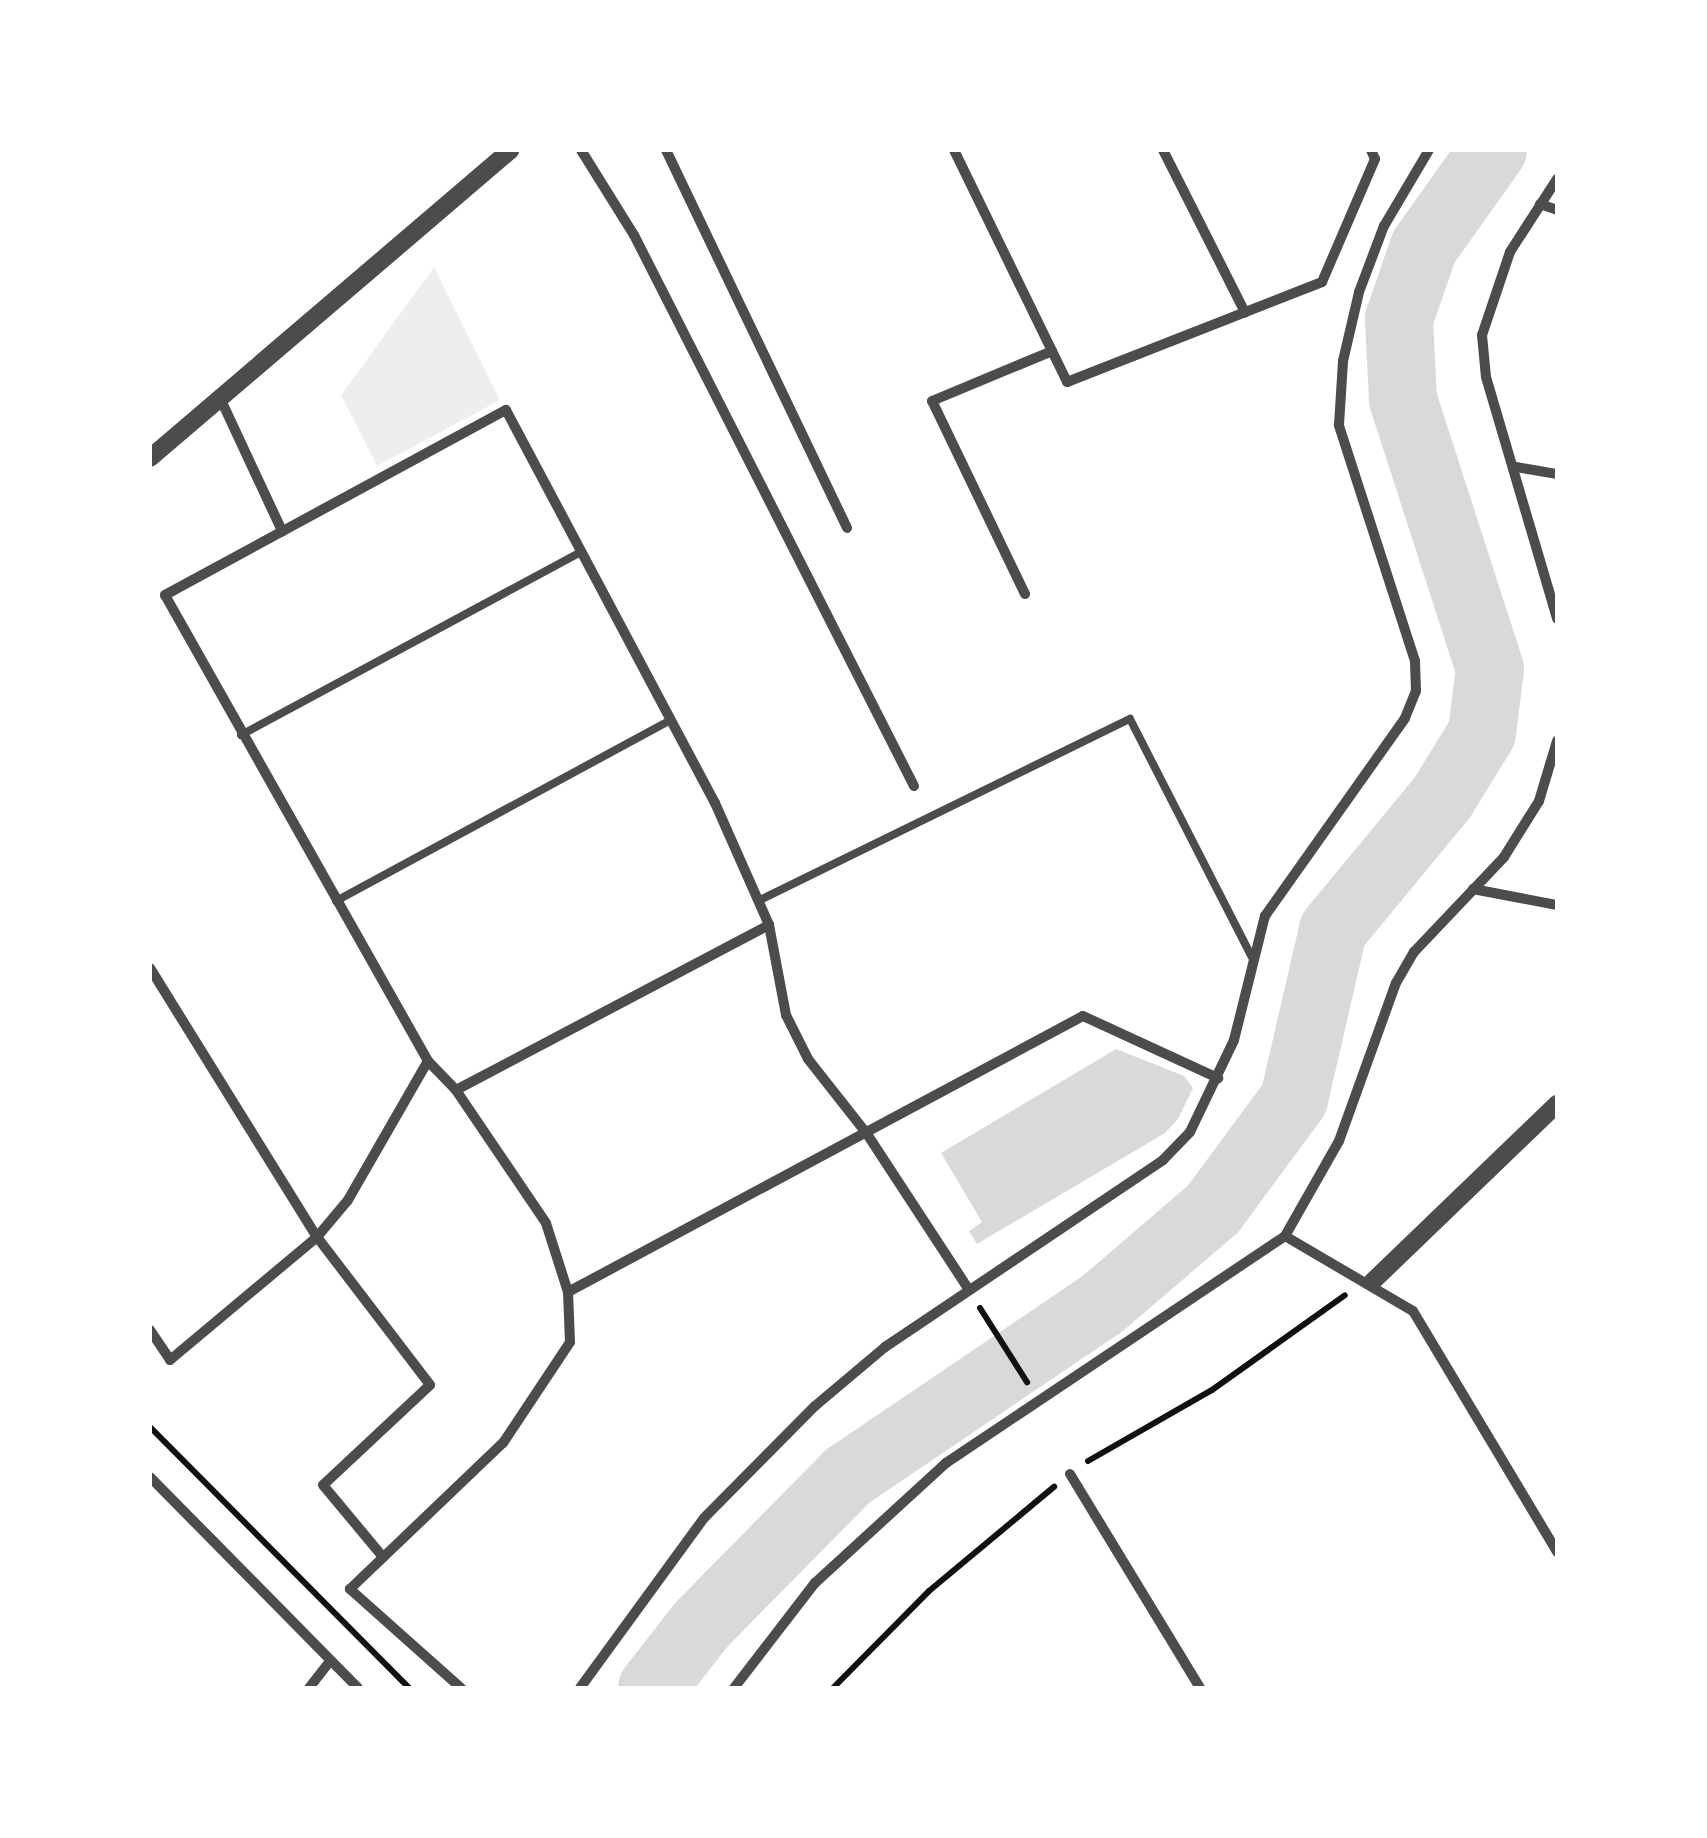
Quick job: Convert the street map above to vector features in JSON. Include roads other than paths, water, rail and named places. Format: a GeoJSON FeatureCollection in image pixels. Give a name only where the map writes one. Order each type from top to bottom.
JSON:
{"type":"FeatureCollection","features":[{"type":"Feature","properties":{"kind":"street"},"geometry":{"type":"LineString","coordinates":[[150,458],[510,150]]}},
{"type":"Feature","properties":{"kind":"street"},"geometry":{"type":"LineString","coordinates":[[581,150],[634,235],[914,786]]}},
{"type":"Feature","properties":{"kind":"street"},"geometry":{"type":"LineString","coordinates":[[666,150],[846,528]]}},
{"type":"Feature","properties":{"kind":"street"},"geometry":{"type":"LineString","coordinates":[[954,150],[1067,382],[1322,282],[1375,159],[1370,150]]}},
{"type":"Feature","properties":{"kind":"street"},"geometry":{"type":"LineString","coordinates":[[1162,150],[1245,312]]}},
{"type":"Feature","properties":{"kind":"street"},"geometry":{"type":"LineString","coordinates":[[580,1688],[704,1518],[829,1394],[969,1290],[1163,1160],[1190,1132],[1234,1040],[1265,916],[1405,718],[1416,690],[1415,660],[1339,424],[1343,362],[1359,292],[1384,226],[1430,150]]}},
{"type":"Feature","properties":{"kind":"street"},"geometry":{"type":"LineString","coordinates":[[1557,179],[1510,252],[1482,336],[1486,377],[1516,467],[1557,619]]}},
{"type":"Feature","properties":{"kind":"street"},"geometry":{"type":"LineString","coordinates":[[1540,204],[1557,210]]}},
{"type":"Feature","properties":{"kind":"street"},"geometry":{"type":"LineString","coordinates":[[1025,594],[932,401],[1052,351]]}},
{"type":"Feature","properties":{"kind":"street"},"geometry":{"type":"LineString","coordinates":[[222,400],[282,531]]}},
{"type":"Feature","properties":{"kind":"street"},"geometry":{"type":"LineString","coordinates":[[461,1688],[350,1589],[503,1443],[570,1342],[568,1292],[546,1223],[456,1090],[428,1062],[333,903],[165,596],[506,410],[671,720],[760,900],[769,925],[786,1015],[808,1059],[867,1134],[969,1290]]}},
{"type":"Feature","properties":{"kind":"street"},"geometry":{"type":"LineString","coordinates":[[1516,467],[1557,474]]}},
{"type":"Feature","properties":{"kind":"street"},"geometry":{"type":"LineString","coordinates":[[734,1688],[815,1583],[946,1463],[1285,1236],[1339,1140],[1396,983],[1414,952],[1504,857],[1539,801],[1557,740]]}},
{"type":"Feature","properties":{"kind":"street"},"geometry":{"type":"LineString","coordinates":[[1473,889],[1557,905]]}},
{"type":"Feature","properties":{"kind":"street"},"geometry":{"type":"LineString","coordinates":[[456,1090],[769,925]]}},
{"type":"Feature","properties":{"kind":"street"},"geometry":{"type":"LineString","coordinates":[[150,968],[316,1237],[430,1385],[323,1486],[383,1557]]}},
{"type":"Feature","properties":{"kind":"street"},"geometry":{"type":"LineString","coordinates":[[568,1292],[867,1134],[891,1113],[1083,1016],[1218,1078]]}},
{"type":"Feature","properties":{"kind":"street"},"geometry":{"type":"LineString","coordinates":[[150,1330],[170,1360],[316,1237],[348,1200],[428,1062]]}},
{"type":"Feature","properties":{"kind":"street"},"geometry":{"type":"LineString","coordinates":[[1372,1282],[1557,1104]]}},
{"type":"Feature","properties":{"kind":"street"},"geometry":{"type":"LineString","coordinates":[[1285,1236],[1372,1282],[1412,1312],[1557,1552]]}},
{"type":"Feature","properties":{"kind":"street"},"geometry":{"type":"LineString","coordinates":[[1070,1474],[1200,1688]]}},
{"type":"Feature","properties":{"kind":"street"},"geometry":{"type":"LineString","coordinates":[[150,1476],[358,1688]]}},
{"type":"Feature","properties":{"kind":"street"},"geometry":{"type":"LineString","coordinates":[[309,1688],[330,1661]]}},
{"type":"Feature","properties":{"kind":"lane"},"geometry":{"type":"LineString","coordinates":[[241,734],[582,552]]}},
{"type":"Feature","properties":{"kind":"lane"},"geometry":{"type":"LineString","coordinates":[[760,900],[1130,719],[1252,957]]}},
{"type":"Feature","properties":{"kind":"lane"},"geometry":{"type":"LineString","coordinates":[[333,903],[671,720]]}},
{"type":"Feature","properties":{"kind":"waterway"},"geometry":{"type":"LineString","coordinates":[[652,1688],[702,1624],[848,1476],[1101,1305],[1213,1209],[1294,1099],[1333,930],[1442,798],[1482,733],[1490,669],[1403,399],[1399,319],[1424,247],[1493,150]]}}]}
